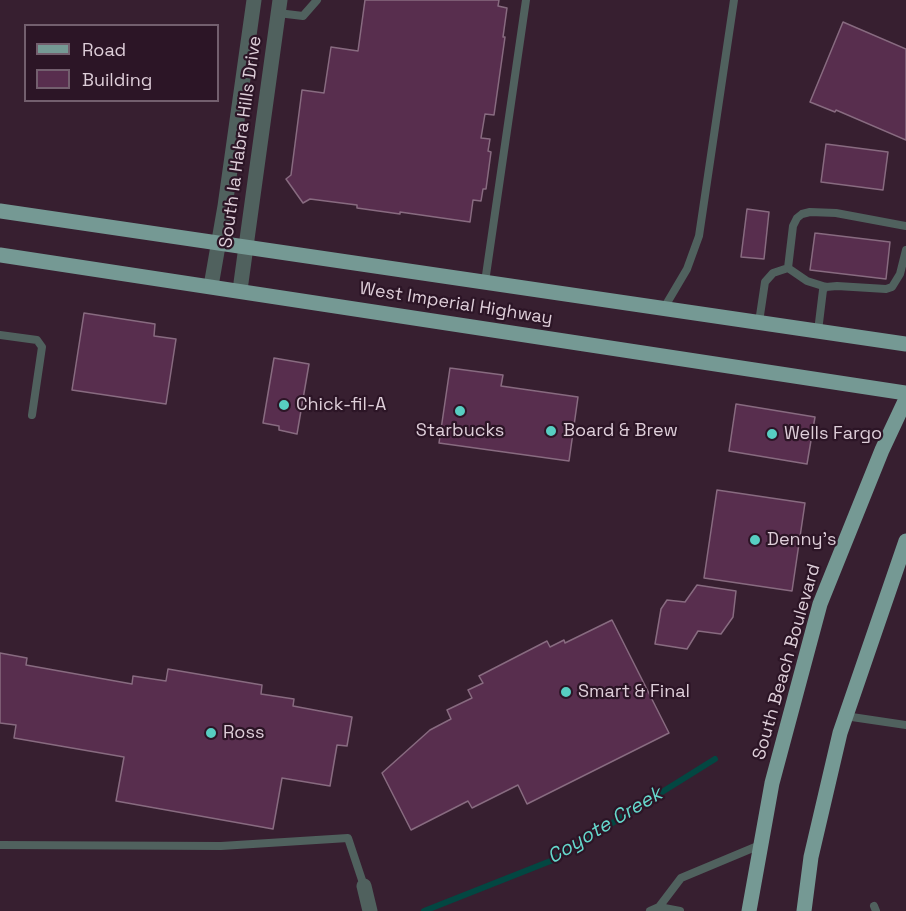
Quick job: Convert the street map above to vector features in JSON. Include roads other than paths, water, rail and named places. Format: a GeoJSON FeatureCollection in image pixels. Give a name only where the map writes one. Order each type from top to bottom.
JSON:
{"type":"FeatureCollection","features":[{"type":"Feature","properties":{"kind":"main road","name":"West Imperial Highway"},"geometry":{"type":"LineString","coordinates":[[0,212],[219,242],[906,344]]}},
{"type":"Feature","properties":{"kind":"main road","name":"West Imperial Highway"},"geometry":{"type":"LineString","coordinates":[[0,255],[906,393]]}},
{"type":"Feature","properties":{"kind":"main road","name":"South Beach Boulevard"},"geometry":{"type":"LineString","coordinates":[[749,911],[772,783],[820,604],[882,450],[906,399]]}},
{"type":"Feature","properties":{"kind":"main road"},"geometry":{"type":"LineString","coordinates":[[804,911],[811,857],[845,716],[906,541]]}},
{"type":"Feature","properties":{"kind":"street","name":"South la Habra Hills Drive"},"geometry":{"type":"LineString","coordinates":[[211,286],[254,0]]}},
{"type":"Feature","properties":{"kind":"street","name":"South la Habra Hills Drive"},"geometry":{"type":"LineString","coordinates":[[240,290],[279,6]]}},
{"type":"Feature","properties":{"kind":"street"},"geometry":{"type":"LineString","coordinates":[[364,886],[370,911]]}},
{"type":"Feature","properties":{"kind":"lane"},"geometry":{"type":"LineString","coordinates":[[279,6],[303,16],[317,0]]}},
{"type":"Feature","properties":{"kind":"lane"},"geometry":{"type":"LineString","coordinates":[[485,282],[526,0]]}},
{"type":"Feature","properties":{"kind":"lane"},"geometry":{"type":"LineString","coordinates":[[664,308],[687,269],[699,236],[734,0]]}},
{"type":"Feature","properties":{"kind":"lane"},"geometry":{"type":"LineString","coordinates":[[788,268],[794,226],[797,218],[802,214],[836,213],[906,226]]}},
{"type":"Feature","properties":{"kind":"lane"},"geometry":{"type":"LineString","coordinates":[[788,268],[807,281],[826,287],[877,289],[891,287],[900,274],[906,250]]}},
{"type":"Feature","properties":{"kind":"lane"},"geometry":{"type":"LineString","coordinates":[[759,322],[765,282],[773,273],[788,268]]}},
{"type":"Feature","properties":{"kind":"lane"},"geometry":{"type":"LineString","coordinates":[[819,331],[823,290],[826,287]]}},
{"type":"Feature","properties":{"kind":"lane"},"geometry":{"type":"LineString","coordinates":[[0,335],[38,340],[42,347],[32,415]]}},
{"type":"Feature","properties":{"kind":"lane"},"geometry":{"type":"LineString","coordinates":[[845,716],[906,725]]}},
{"type":"Feature","properties":{"kind":"lane"},"geometry":{"type":"LineString","coordinates":[[0,845],[221,846],[348,838],[364,886]]}},
{"type":"Feature","properties":{"kind":"lane"},"geometry":{"type":"LineString","coordinates":[[650,911],[659,907],[681,878],[760,845]]}},
{"type":"Feature","properties":{"kind":"lane"},"geometry":{"type":"LineString","coordinates":[[659,907],[680,911]]}},
{"type":"Feature","properties":{"kind":"waterway","name":"Coyote Creek"},"geometry":{"type":"LineString","coordinates":[[424,911],[553,860],[715,759]]}},
{"type":"Feature","properties":{"kind":"place","name":"Chick-fil-A"},"geometry":{"type":"Point","coordinates":[284,405]}},
{"type":"Feature","properties":{"kind":"place","name":"Starbucks"},"geometry":{"type":"Point","coordinates":[460,411]}},
{"type":"Feature","properties":{"kind":"place","name":"Board & Brew"},"geometry":{"type":"Point","coordinates":[551,431]}},
{"type":"Feature","properties":{"kind":"place","name":"Wells Fargo"},"geometry":{"type":"Point","coordinates":[772,434]}},
{"type":"Feature","properties":{"kind":"place","name":"Denny's"},"geometry":{"type":"Point","coordinates":[755,540]}},
{"type":"Feature","properties":{"kind":"place","name":"Smart & Final"},"geometry":{"type":"Point","coordinates":[566,692]}},
{"type":"Feature","properties":{"kind":"place","name":"Ross"},"geometry":{"type":"Point","coordinates":[211,733]}}]}
